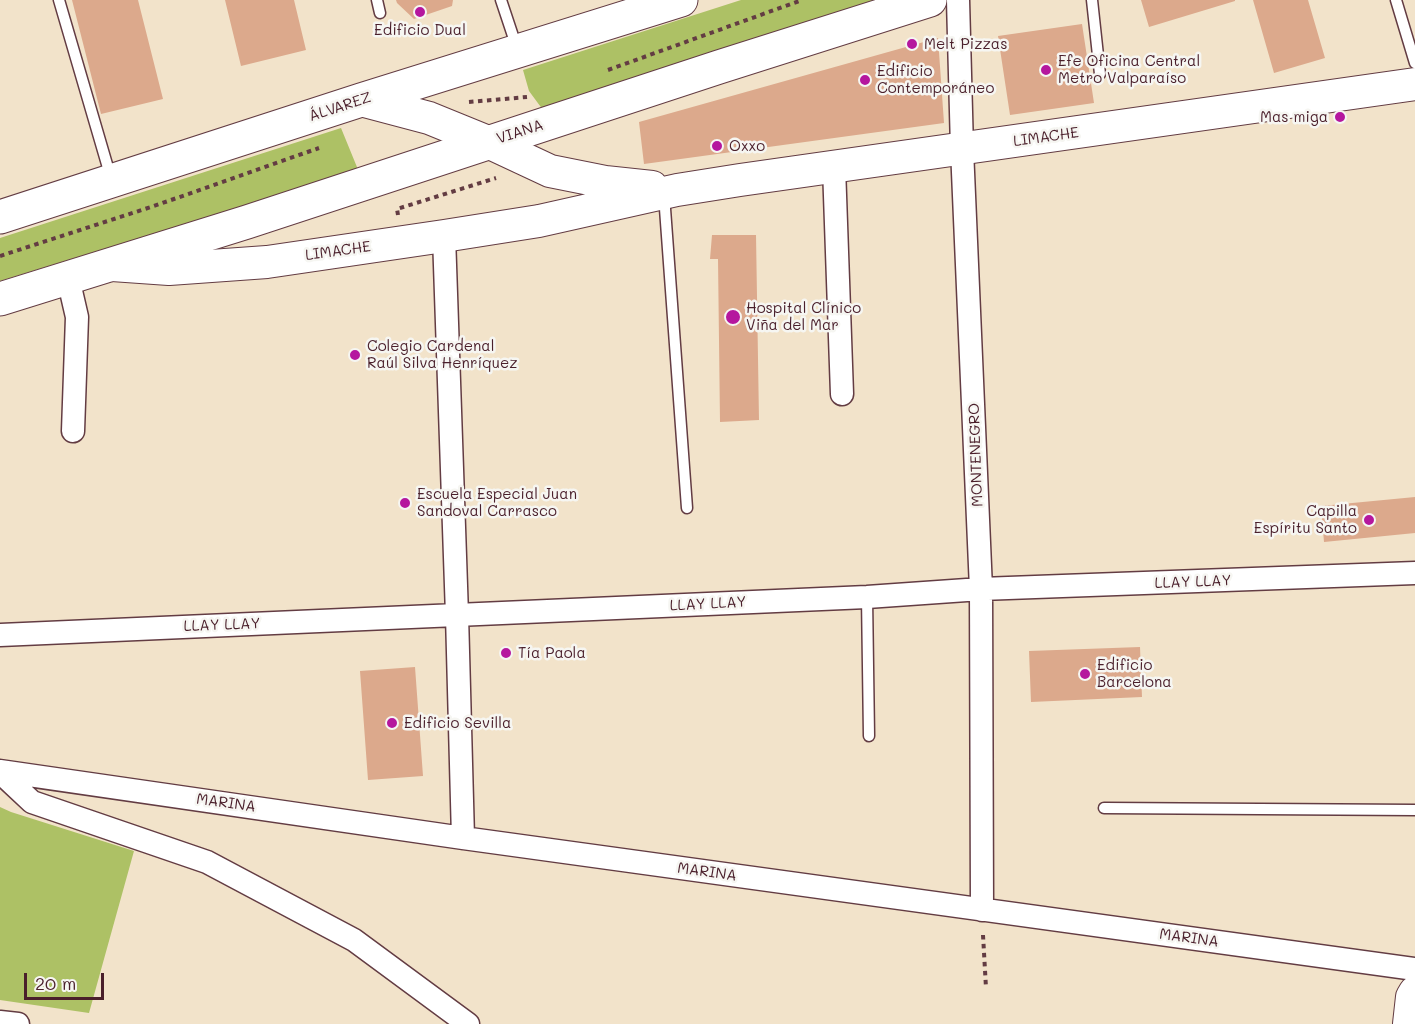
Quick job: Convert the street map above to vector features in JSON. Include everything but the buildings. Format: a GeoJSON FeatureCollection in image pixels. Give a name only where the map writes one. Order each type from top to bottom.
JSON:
{"type":"FeatureCollection","features":[{"type":"Feature","properties":{"kind":"main road","name":"ÁLVAREZ"},"geometry":{"type":"LineString","coordinates":[[0,217],[361,100],[681,0]]}},
{"type":"Feature","properties":{"kind":"main road","name":"VIANA"},"geometry":{"type":"LineString","coordinates":[[111,265],[930,0]]}},
{"type":"Feature","properties":{"kind":"main road","name":"LIMACHE"},"geometry":{"type":"LineString","coordinates":[[0,299],[111,265],[169,269],[267,262],[539,220],[671,191],[740,180],[1415,84]]}},
{"type":"Feature","properties":{"kind":"main road","name":"LIMACHE"},"geometry":{"type":"LineString","coordinates":[[361,100],[429,118],[550,171],[605,182],[671,191]]}},
{"type":"Feature","properties":{"kind":"main road"},"geometry":{"type":"LineString","coordinates":[[539,220],[548,211],[550,171]]}},
{"type":"Feature","properties":{"kind":"street","name":"MONTENEGRO"},"geometry":{"type":"LineString","coordinates":[[958,0],[962,149],[981,590],[982,910]]}},
{"type":"Feature","properties":{"kind":"street"},"geometry":{"type":"LineString","coordinates":[[834,167],[842,394]]}},
{"type":"Feature","properties":{"kind":"street"},"geometry":{"type":"LineString","coordinates":[[444,236],[458,615],[463,838]]}},
{"type":"Feature","properties":{"kind":"street"},"geometry":{"type":"LineString","coordinates":[[68,278],[77,317],[73,431]]}},
{"type":"Feature","properties":{"kind":"street","name":"LLAY LLAY"},"geometry":{"type":"LineString","coordinates":[[0,635],[981,590],[1415,573]]}},
{"type":"Feature","properties":{"kind":"street"},"geometry":{"type":"LineString","coordinates":[[0,771],[32,802],[207,862],[354,940],[468,1024]]}},
{"type":"Feature","properties":{"kind":"street","name":"MARINA"},"geometry":{"type":"LineString","coordinates":[[0,771],[982,910],[1413,995]]}},
{"type":"Feature","properties":{"kind":"street"},"geometry":{"type":"LineString","coordinates":[[0,1022],[18,1024]]}},
{"type":"Feature","properties":{"kind":"lane"},"geometry":{"type":"LineString","coordinates":[[59,0],[112,182]]}},
{"type":"Feature","properties":{"kind":"lane"},"geometry":{"type":"LineString","coordinates":[[377,0],[380,13]]}},
{"type":"Feature","properties":{"kind":"lane"},"geometry":{"type":"LineString","coordinates":[[501,0],[518,52]]}},
{"type":"Feature","properties":{"kind":"lane"},"geometry":{"type":"LineString","coordinates":[[1092,0],[1100,74]]}},
{"type":"Feature","properties":{"kind":"lane"},"geometry":{"type":"LineString","coordinates":[[1396,0],[1415,63]]}},
{"type":"Feature","properties":{"kind":"lane"},"geometry":{"type":"LineString","coordinates":[[671,191],[687,508]]}},
{"type":"Feature","properties":{"kind":"lane"},"geometry":{"type":"LineString","coordinates":[[867,597],[869,736]]}},
{"type":"Feature","properties":{"kind":"lane"},"geometry":{"type":"LineString","coordinates":[[1104,808],[1415,810]]}},
{"type":"Feature","properties":{"kind":"path"},"geometry":{"type":"LineString","coordinates":[[982,910],[986,988]]}},
{"type":"Feature","properties":{"kind":"green space"},"geometry":{"type":"Polygon","coordinates":[[[741,0],[890,0],[543,110],[529,91],[523,70],[741,0]]]}},
{"type":"Feature","properties":{"kind":"green space"},"geometry":{"type":"Polygon","coordinates":[[[341,128],[359,172],[0,281],[0,238],[341,128]]]}},
{"type":"Feature","properties":{"kind":"green space"},"geometry":{"type":"Polygon","coordinates":[[[0,807],[134,851],[89,1013],[0,1000],[0,807]]]}},
{"type":"Feature","properties":{"kind":"place","name":"Edificio Dual"},"geometry":{"type":"Point","coordinates":[420,12]}},
{"type":"Feature","properties":{"kind":"place","name":"Melt Pizzas"},"geometry":{"type":"Point","coordinates":[912,44]}},
{"type":"Feature","properties":{"kind":"place","name":"Efe Oficina Central Metro Valparaíso"},"geometry":{"type":"Point","coordinates":[1046,70]}},
{"type":"Feature","properties":{"kind":"place","name":"Edificio Contemporáneo"},"geometry":{"type":"Point","coordinates":[865,80]}},
{"type":"Feature","properties":{"kind":"place","name":"Mas miga"},"geometry":{"type":"Point","coordinates":[1340,117]}},
{"type":"Feature","properties":{"kind":"place","name":"Oxxo"},"geometry":{"type":"Point","coordinates":[717,146]}},
{"type":"Feature","properties":{"kind":"place","name":"Hospital Clínico Viña del Mar"},"geometry":{"type":"Point","coordinates":[733,317]}},
{"type":"Feature","properties":{"kind":"place","name":"Colegio Cardenal Raúl Silva Henríquez"},"geometry":{"type":"Point","coordinates":[355,355]}},
{"type":"Feature","properties":{"kind":"place","name":"Escuela Especial Juan Sandoval Carrasco"},"geometry":{"type":"Point","coordinates":[405,503]}},
{"type":"Feature","properties":{"kind":"place","name":"Capilla Espíritu Santo"},"geometry":{"type":"Point","coordinates":[1369,520]}},
{"type":"Feature","properties":{"kind":"place","name":"Tía Paola"},"geometry":{"type":"Point","coordinates":[506,653]}},
{"type":"Feature","properties":{"kind":"place","name":"Edificio Barcelona"},"geometry":{"type":"Point","coordinates":[1085,674]}},
{"type":"Feature","properties":{"kind":"place","name":"Edificio Sevilla"},"geometry":{"type":"Point","coordinates":[392,723]}}]}
